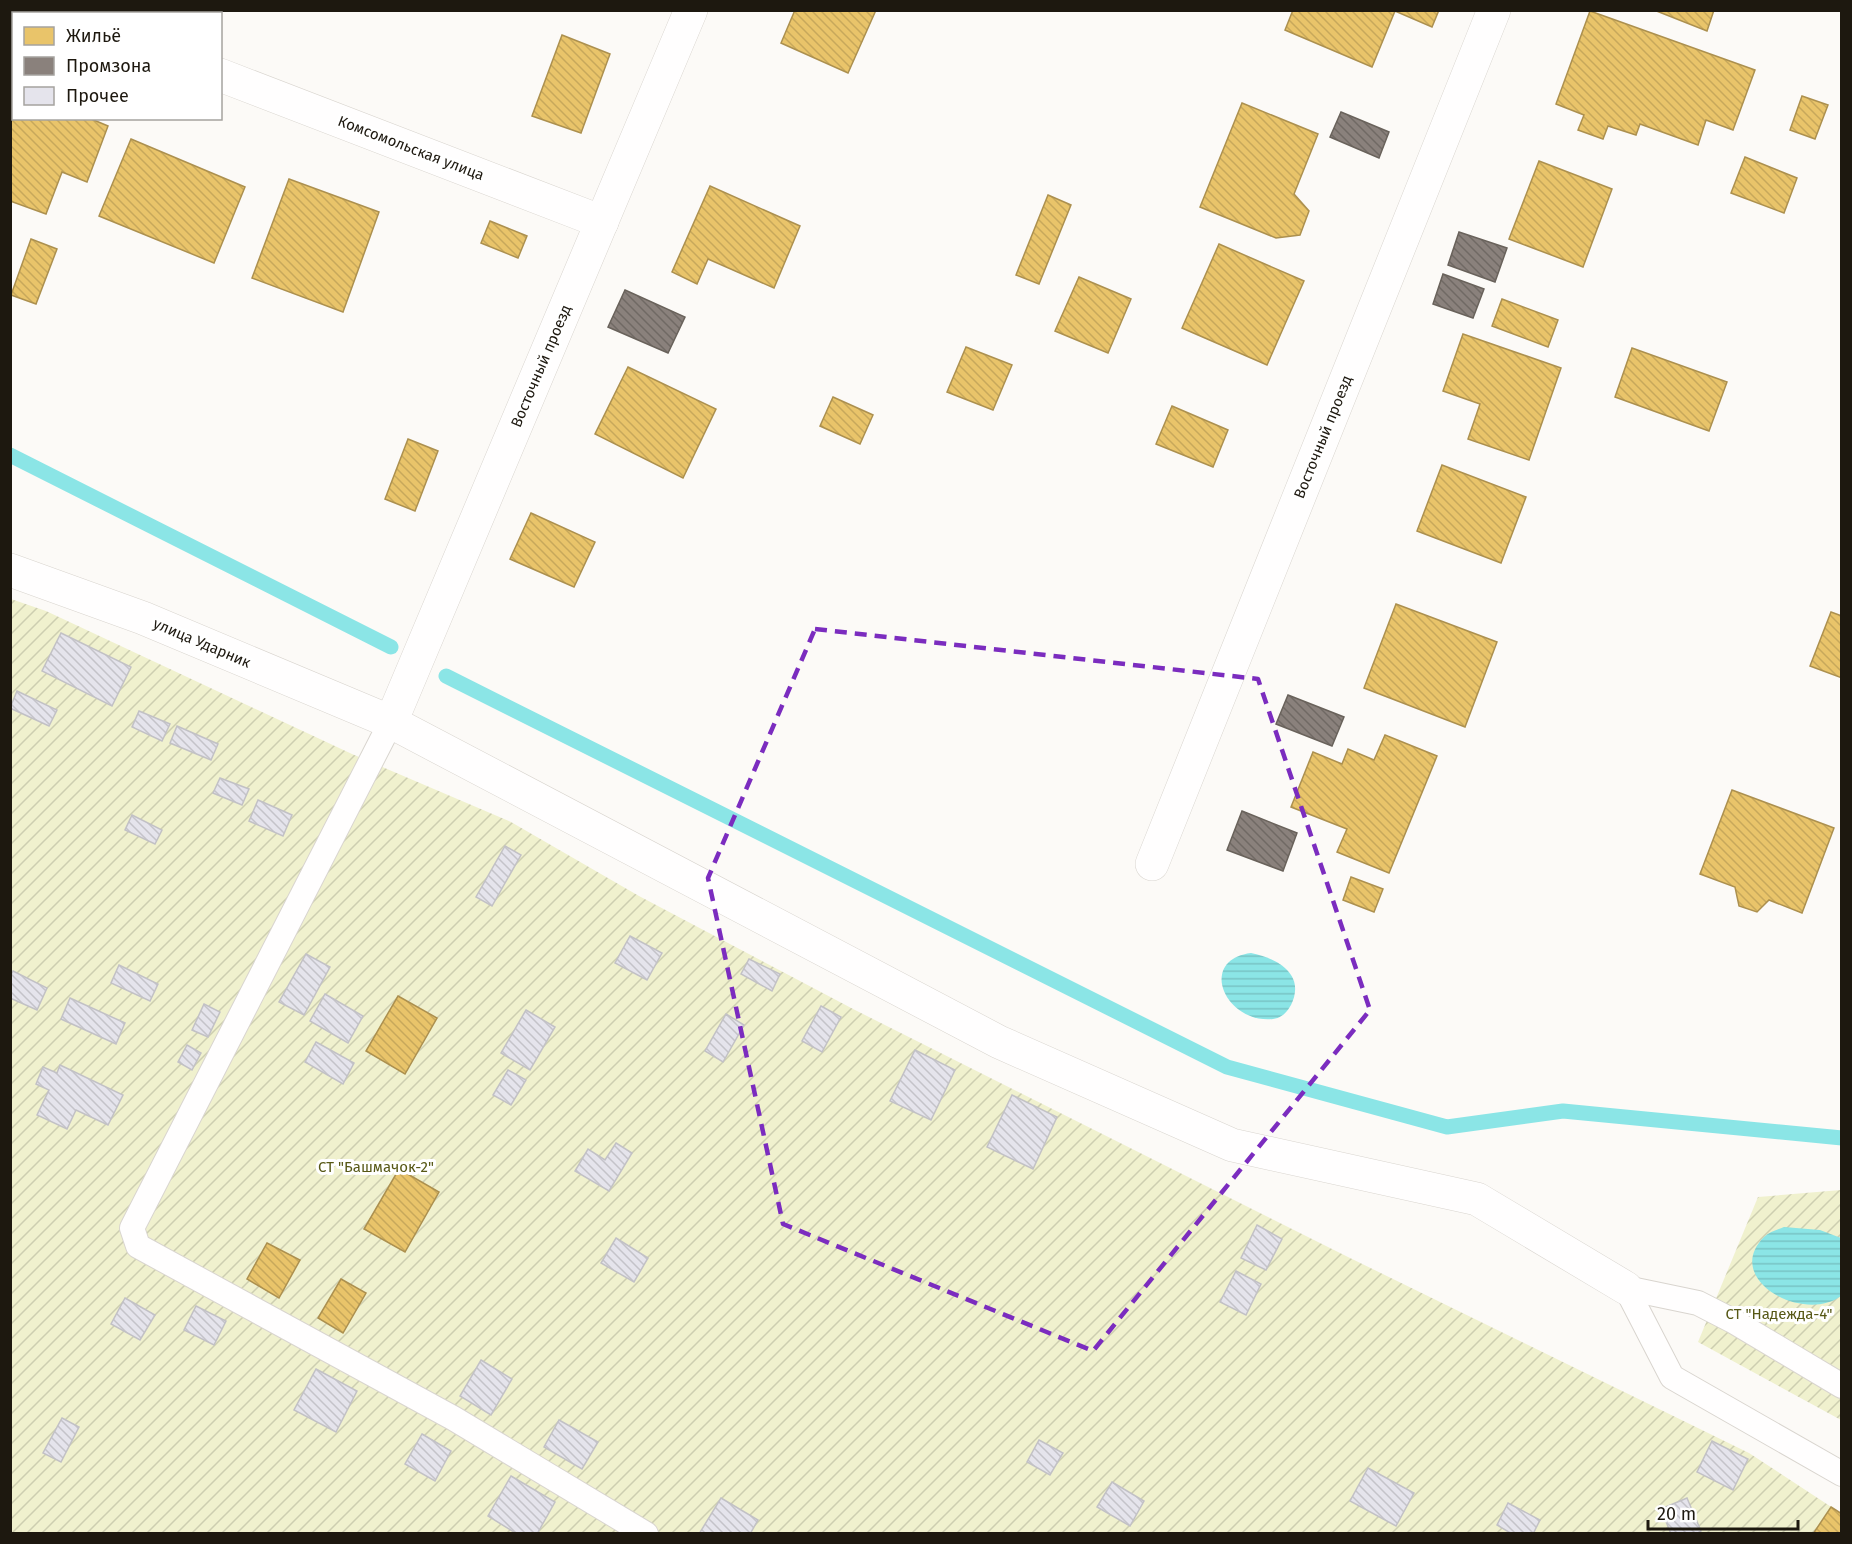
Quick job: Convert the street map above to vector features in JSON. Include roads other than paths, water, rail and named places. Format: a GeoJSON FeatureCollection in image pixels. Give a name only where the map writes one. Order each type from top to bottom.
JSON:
{"type":"FeatureCollection","features":[{"type":"Feature","properties":{"kind":"street","name":"Восточный проезд"},"geometry":{"type":"LineString","coordinates":[[391,722],[691,10]]}},
{"type":"Feature","properties":{"kind":"street","name":"Восточный проезд"},"geometry":{"type":"LineString","coordinates":[[1152,864],[1494,10]]}},
{"type":"Feature","properties":{"kind":"street","name":"Комсомольская улица"},"geometry":{"type":"LineString","coordinates":[[222,76],[602,222]]}},
{"type":"Feature","properties":{"kind":"street","name":"улица Ударник"},"geometry":{"type":"LineString","coordinates":[[10,570],[143,618],[391,722],[999,1042],[1232,1145],[1477,1199],[1626,1288]]}},
{"type":"Feature","properties":{"kind":"lane"},"geometry":{"type":"LineString","coordinates":[[391,722],[132,1228],[138,1246],[453,1418],[646,1533]]}},
{"type":"Feature","properties":{"kind":"lane"},"geometry":{"type":"LineString","coordinates":[[1626,1288],[1698,1303],[1733,1321],[1842,1386]]}},
{"type":"Feature","properties":{"kind":"lane"},"geometry":{"type":"LineString","coordinates":[[1626,1288],[1672,1377],[1842,1474]]}},
{"type":"Feature","properties":{"kind":"water"},"geometry":{"type":"Polygon","coordinates":[[[1251,953],[1279,963],[1292,976],[1295,994],[1289,1008],[1279,1017],[1256,1018],[1242,1012],[1231,1002],[1224,990],[1222,978],[1225,967],[1234,958],[1251,953]]]}},
{"type":"Feature","properties":{"kind":"water"},"geometry":{"type":"Polygon","coordinates":[[[1784,1227],[1820,1230],[1841,1238],[1841,1296],[1825,1303],[1807,1304],[1789,1301],[1772,1293],[1760,1282],[1753,1268],[1754,1253],[1766,1235],[1784,1227]]]}},
{"type":"Feature","properties":{"kind":"waterway"},"geometry":{"type":"LineString","coordinates":[[10,455],[391,647]]}},
{"type":"Feature","properties":{"kind":"waterway"},"geometry":{"type":"LineString","coordinates":[[446,676],[1227,1067],[1447,1127],[1563,1111],[1842,1138]]}},
{"type":"Feature","properties":{"kind":"park label","name":"СТ \"Башмачок-2\""},"geometry":{"type":"Point","coordinates":[376,1167]}},
{"type":"Feature","properties":{"kind":"park label","name":"СТ \"Надежда-4\""},"geometry":{"type":"Point","coordinates":[1779,1314]}}]}
